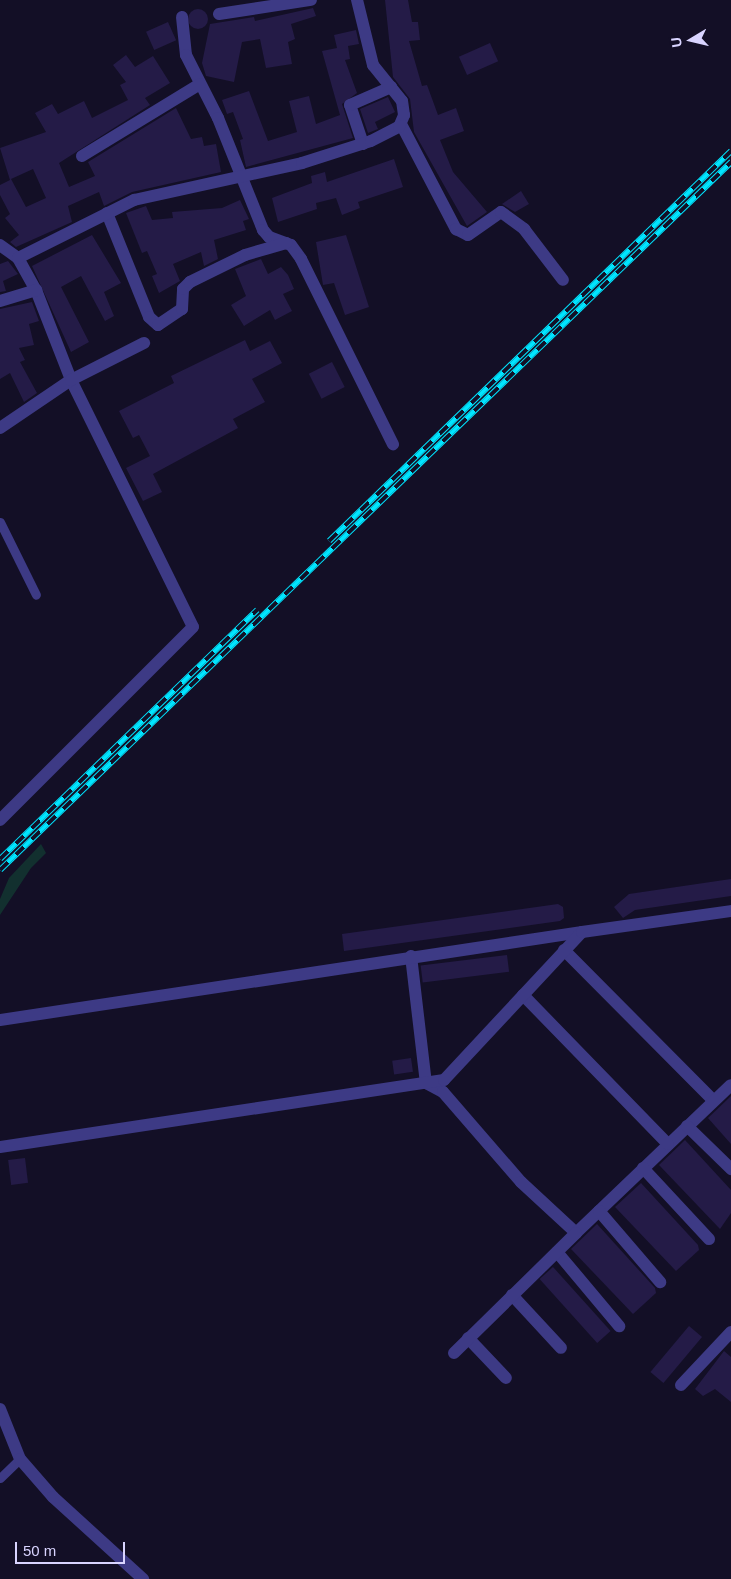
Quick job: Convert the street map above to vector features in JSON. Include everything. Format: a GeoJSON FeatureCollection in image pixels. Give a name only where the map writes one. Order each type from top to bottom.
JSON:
{"type":"FeatureCollection","features":[{"type":"Feature","properties":{"kind":"street"},"geometry":{"type":"LineString","coordinates":[[219,14],[311,0]]}},
{"type":"Feature","properties":{"kind":"street"},"geometry":{"type":"LineString","coordinates":[[358,0],[373,65],[391,87],[403,106],[401,124],[456,229],[468,235],[502,212],[524,229],[563,280]]}},
{"type":"Feature","properties":{"kind":"street"},"geometry":{"type":"LineString","coordinates":[[182,17],[186,55],[218,118],[240,178],[266,234],[286,243],[301,259],[393,444]]}},
{"type":"Feature","properties":{"kind":"street"},"geometry":{"type":"LineString","coordinates":[[82,156],[200,84]]}},
{"type":"Feature","properties":{"kind":"street"},"geometry":{"type":"LineString","coordinates":[[363,144],[350,105],[391,87]]}},
{"type":"Feature","properties":{"kind":"street"},"geometry":{"type":"LineString","coordinates":[[18,258],[107,213],[149,195],[240,178],[363,144],[401,124]]}},
{"type":"Feature","properties":{"kind":"street"},"geometry":{"type":"LineString","coordinates":[[107,213],[150,317],[158,325],[182,309],[183,289],[190,282],[245,255],[286,243]]}},
{"type":"Feature","properties":{"kind":"street"},"geometry":{"type":"LineString","coordinates":[[0,245],[18,258],[36,290],[71,380],[193,629],[0,820]]}},
{"type":"Feature","properties":{"kind":"street"},"geometry":{"type":"LineString","coordinates":[[0,301],[36,290]]}},
{"type":"Feature","properties":{"kind":"street"},"geometry":{"type":"LineString","coordinates":[[0,428],[71,380],[144,343]]}},
{"type":"Feature","properties":{"kind":"street"},"geometry":{"type":"LineString","coordinates":[[0,1020],[411,956],[731,911]]}},
{"type":"Feature","properties":{"kind":"street"},"geometry":{"type":"LineString","coordinates":[[0,1147],[426,1083],[452,1076],[522,995],[582,932]]}},
{"type":"Feature","properties":{"kind":"street"},"geometry":{"type":"LineString","coordinates":[[564,950],[713,1100]]}},
{"type":"Feature","properties":{"kind":"street"},"geometry":{"type":"LineString","coordinates":[[411,956],[426,1083]]}},
{"type":"Feature","properties":{"kind":"street"},"geometry":{"type":"LineString","coordinates":[[522,995],[668,1144]]}},
{"type":"Feature","properties":{"kind":"street"},"geometry":{"type":"LineString","coordinates":[[426,1083],[442,1092],[521,1182],[576,1233]]}},
{"type":"Feature","properties":{"kind":"street"},"geometry":{"type":"LineString","coordinates":[[454,1353],[713,1100],[731,1085]]}},
{"type":"Feature","properties":{"kind":"street"},"geometry":{"type":"LineString","coordinates":[[687,1126],[731,1169]]}},
{"type":"Feature","properties":{"kind":"street"},"geometry":{"type":"LineString","coordinates":[[643,1168],[708,1239]]}},
{"type":"Feature","properties":{"kind":"street"},"geometry":{"type":"LineString","coordinates":[[598,1212],[660,1282]]}},
{"type":"Feature","properties":{"kind":"street"},"geometry":{"type":"LineString","coordinates":[[557,1252],[619,1326]]}},
{"type":"Feature","properties":{"kind":"street"},"geometry":{"type":"LineString","coordinates":[[512,1296],[561,1348]]}},
{"type":"Feature","properties":{"kind":"street"},"geometry":{"type":"LineString","coordinates":[[681,1385],[731,1332]]}},
{"type":"Feature","properties":{"kind":"street"},"geometry":{"type":"LineString","coordinates":[[468,1338],[506,1378]]}},
{"type":"Feature","properties":{"kind":"street"},"geometry":{"type":"LineString","coordinates":[[0,1409],[20,1459],[53,1497],[143,1579]]}},
{"type":"Feature","properties":{"kind":"lane"},"geometry":{"type":"LineString","coordinates":[[0,522],[36,596]]}},
{"type":"Feature","properties":{"kind":"lane"},"geometry":{"type":"LineString","coordinates":[[0,1478],[20,1459]]}},
{"type":"Feature","properties":{"kind":"green space"},"geometry":{"type":"Polygon","coordinates":[[[41,844],[46,853],[31,868],[0,915],[0,899],[9,878],[41,844]]]}},
{"type":"Feature","properties":{"kind":"building"},"geometry":{"type":"Polygon","coordinates":[[[385,0],[408,0],[412,22],[418,22],[420,40],[409,41],[422,86],[427,85],[438,115],[456,108],[464,131],[440,140],[453,172],[487,212],[467,226],[414,132],[410,99],[393,77],[385,0]]]}},
{"type":"Feature","properties":{"kind":"building"},"geometry":{"type":"Polygon","coordinates":[[[313,8],[316,16],[291,24],[295,39],[288,42],[292,64],[266,68],[260,39],[242,42],[234,82],[206,76],[202,63],[210,24],[254,17],[255,21],[313,8]]]}},
{"type":"Feature","properties":{"kind":"building"},"geometry":{"type":"Polygon","coordinates":[[[198,9],[205,12],[208,19],[205,26],[198,29],[191,26],[188,19],[191,12],[198,9]]]}},
{"type":"Feature","properties":{"kind":"building"},"geometry":{"type":"Polygon","coordinates":[[[168,22],[176,40],[154,50],[146,32],[168,22]]]}},
{"type":"Feature","properties":{"kind":"building"},"geometry":{"type":"Polygon","coordinates":[[[356,30],[359,44],[348,46],[350,59],[345,60],[357,93],[342,104],[353,138],[246,167],[240,140],[243,139],[233,112],[227,114],[222,100],[249,91],[268,141],[297,132],[289,101],[309,96],[316,124],[340,115],[322,51],[337,48],[334,35],[356,30]]]}},
{"type":"Feature","properties":{"kind":"building"},"geometry":{"type":"Polygon","coordinates":[[[490,43],[498,61],[467,75],[459,57],[490,43]]]}},
{"type":"Feature","properties":{"kind":"building"},"geometry":{"type":"Polygon","coordinates":[[[126,55],[135,67],[153,56],[170,83],[145,98],[150,105],[59,163],[69,187],[95,176],[88,162],[176,108],[191,139],[202,137],[204,146],[216,144],[221,172],[132,192],[104,206],[99,192],[68,206],[72,222],[16,247],[10,242],[19,235],[5,218],[10,214],[0,195],[0,185],[10,180],[0,148],[46,132],[35,113],[52,104],[58,114],[84,101],[92,118],[128,100],[120,85],[126,82],[113,65],[126,55]],[[33,169],[11,179],[26,207],[46,198],[33,169]]]}},
{"type":"Feature","properties":{"kind":"building"},"geometry":{"type":"Polygon","coordinates":[[[388,97],[395,112],[375,122],[378,129],[368,133],[360,109],[388,97]]]}},
{"type":"Feature","properties":{"kind":"building"},"geometry":{"type":"Polygon","coordinates":[[[394,159],[403,187],[358,202],[360,208],[342,215],[336,198],[316,203],[317,209],[278,222],[272,198],[312,183],[311,176],[325,172],[327,182],[394,159]]]}},
{"type":"Feature","properties":{"kind":"building"},"geometry":{"type":"Polygon","coordinates":[[[521,191],[529,204],[515,212],[502,204],[521,191]]]}},
{"type":"Feature","properties":{"kind":"building"},"geometry":{"type":"Polygon","coordinates":[[[240,200],[249,219],[243,221],[246,230],[214,240],[218,259],[204,266],[201,252],[173,264],[180,281],[159,293],[152,276],[157,274],[147,251],[142,253],[126,213],[146,206],[152,220],[173,218],[172,212],[222,208],[240,200]]]}},
{"type":"Feature","properties":{"kind":"building"},"geometry":{"type":"Polygon","coordinates":[[[92,235],[121,283],[104,292],[114,316],[105,321],[81,276],[61,287],[89,342],[71,352],[32,266],[92,235]]]}},
{"type":"Feature","properties":{"kind":"building"},"geometry":{"type":"Polygon","coordinates":[[[346,235],[369,307],[345,315],[334,283],[323,285],[316,242],[346,235]]]}},
{"type":"Feature","properties":{"kind":"building"},"geometry":{"type":"Polygon","coordinates":[[[261,259],[268,274],[281,267],[288,275],[294,289],[283,294],[292,311],[275,320],[270,310],[244,326],[231,305],[246,296],[235,269],[261,259]]]}},
{"type":"Feature","properties":{"kind":"building"},"geometry":{"type":"Polygon","coordinates":[[[8,261],[18,274],[3,281],[6,291],[0,292],[0,264],[8,261]]]}},
{"type":"Feature","properties":{"kind":"building"},"geometry":{"type":"Polygon","coordinates":[[[32,302],[39,321],[29,324],[34,345],[19,348],[25,360],[20,362],[37,393],[24,402],[10,373],[0,379],[0,309],[32,302]]]}},
{"type":"Feature","properties":{"kind":"building"},"geometry":{"type":"Polygon","coordinates":[[[245,340],[250,351],[270,341],[282,363],[252,379],[265,402],[233,419],[238,428],[153,474],[162,492],[143,501],[126,468],[150,456],[139,435],[133,438],[119,411],[174,383],[171,376],[245,340]]]}},
{"type":"Feature","properties":{"kind":"building"},"geometry":{"type":"Polygon","coordinates":[[[332,362],[345,387],[322,399],[309,374],[332,362]]]}},
{"type":"Feature","properties":{"kind":"building"},"geometry":{"type":"Polygon","coordinates":[[[731,879],[731,896],[635,910],[623,918],[614,907],[629,894],[731,879]]]}},
{"type":"Feature","properties":{"kind":"building"},"geometry":{"type":"Polygon","coordinates":[[[558,904],[563,907],[564,918],[560,921],[344,951],[342,934],[558,904]]]}},
{"type":"Feature","properties":{"kind":"building"},"geometry":{"type":"Polygon","coordinates":[[[507,955],[509,972],[423,982],[421,966],[507,955]]]}},
{"type":"Feature","properties":{"kind":"building"},"geometry":{"type":"Polygon","coordinates":[[[411,1058],[413,1072],[394,1075],[392,1061],[411,1058]]]}},
{"type":"Feature","properties":{"kind":"building"},"geometry":{"type":"Polygon","coordinates":[[[731,1096],[731,1144],[708,1118],[731,1096]]]}},
{"type":"Feature","properties":{"kind":"building"},"geometry":{"type":"Polygon","coordinates":[[[685,1140],[731,1190],[731,1213],[720,1229],[659,1165],[685,1140]]]}},
{"type":"Feature","properties":{"kind":"building"},"geometry":{"type":"Polygon","coordinates":[[[25,1158],[28,1183],[11,1185],[8,1160],[25,1158]]]}},
{"type":"Feature","properties":{"kind":"building"},"geometry":{"type":"Polygon","coordinates":[[[641,1183],[698,1245],[699,1250],[676,1271],[615,1207],[641,1183]]]}},
{"type":"Feature","properties":{"kind":"building"},"geometry":{"type":"Polygon","coordinates":[[[597,1224],[655,1288],[656,1293],[633,1314],[571,1249],[597,1224]]]}},
{"type":"Feature","properties":{"kind":"building"},"geometry":{"type":"Polygon","coordinates":[[[553,1267],[611,1331],[597,1343],[540,1279],[553,1267]]]}},
{"type":"Feature","properties":{"kind":"building"},"geometry":{"type":"Polygon","coordinates":[[[689,1326],[702,1337],[663,1383],[650,1372],[689,1326]]]}},
{"type":"Feature","properties":{"kind":"building"},"geometry":{"type":"Polygon","coordinates":[[[724,1351],[731,1357],[731,1402],[715,1389],[703,1396],[695,1389],[724,1351]]]}},
{"type":"Feature","properties":{"kind":"railway"},"geometry":{"type":"LineString","coordinates":[[329,541],[731,151]]}},
{"type":"Feature","properties":{"kind":"railway"},"geometry":{"type":"LineString","coordinates":[[0,870],[731,162]]}},
{"type":"Feature","properties":{"kind":"railway"},"geometry":{"type":"LineString","coordinates":[[0,859],[257,610]]}}]}
